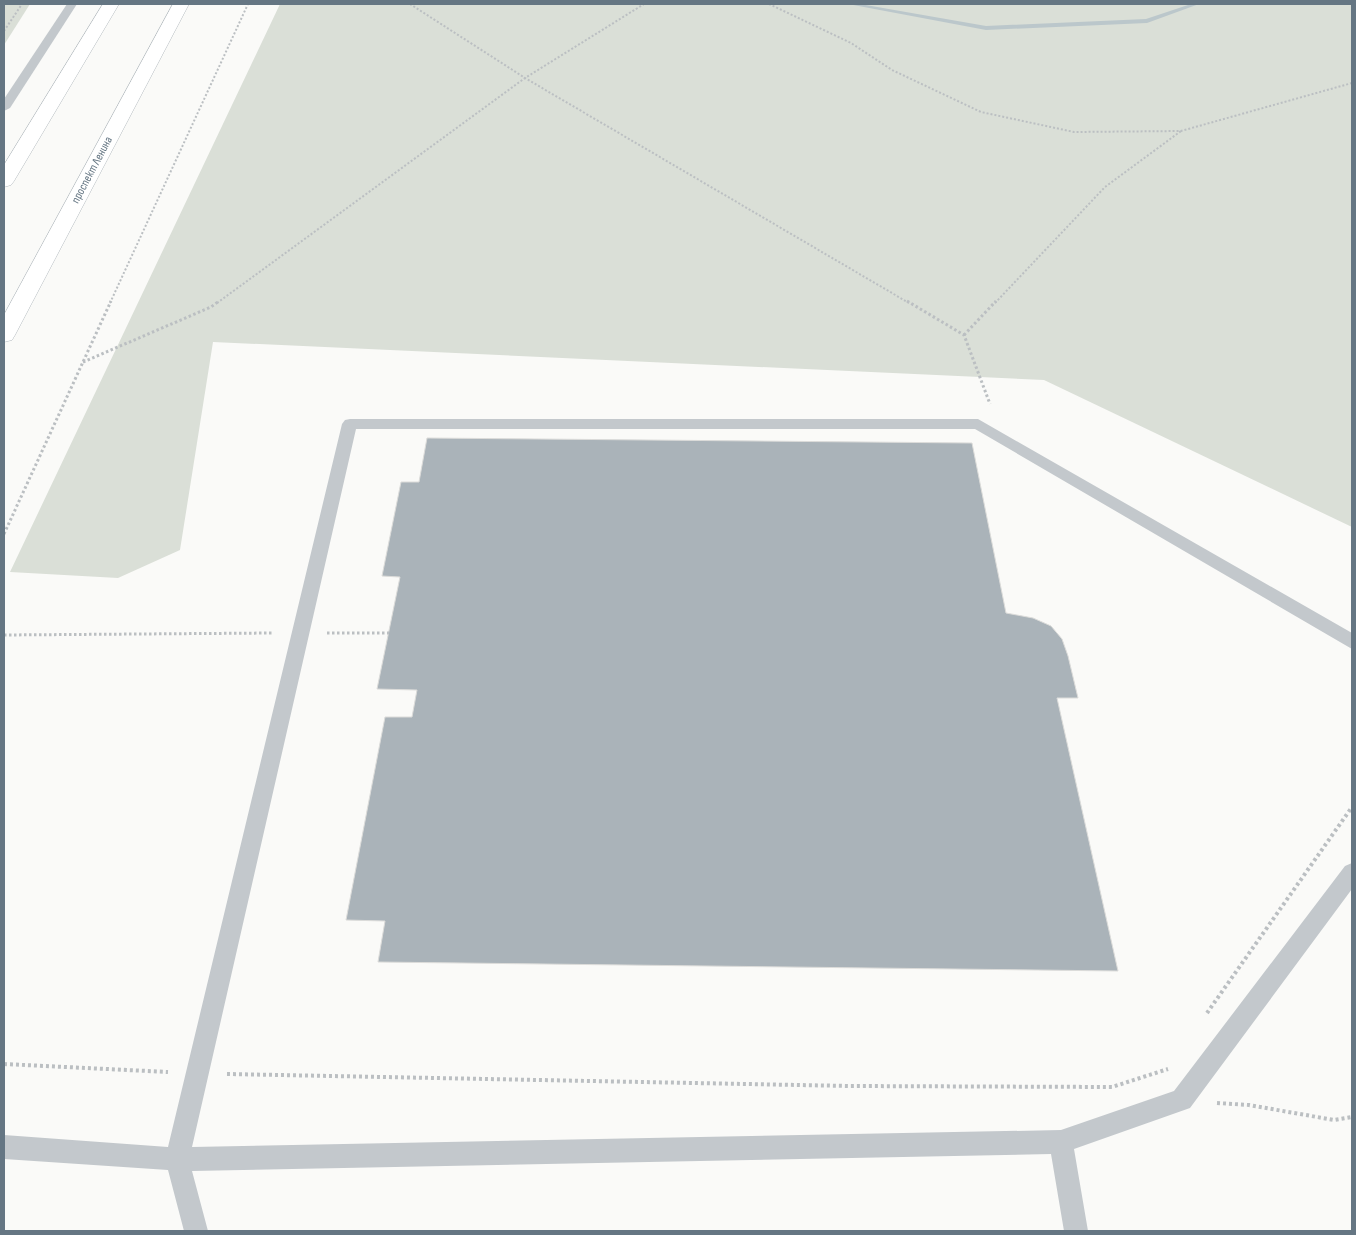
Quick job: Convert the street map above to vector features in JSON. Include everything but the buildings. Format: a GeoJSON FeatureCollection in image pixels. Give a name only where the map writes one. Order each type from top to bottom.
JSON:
{"type":"FeatureCollection","features":[{"type":"Feature","properties":{"kind":"main road"},"geometry":{"type":"LineString","coordinates":[[4,181],[111,4]]}},
{"type":"Feature","properties":{"kind":"main road","name":"проспект Ленина"},"geometry":{"type":"LineString","coordinates":[[4,336],[181,4]]}},
{"type":"Feature","properties":{"kind":"lane"},"geometry":{"type":"LineString","coordinates":[[4,108],[72,4]]}},
{"type":"Feature","properties":{"kind":"lane"},"geometry":{"type":"LineString","coordinates":[[196,1231],[177,1159],[350,424],[978,424],[1352,642]]}},
{"type":"Feature","properties":{"kind":"lane"},"geometry":{"type":"LineString","coordinates":[[4,1147],[177,1159],[1061,1142],[1182,1100],[1352,873]]}},
{"type":"Feature","properties":{"kind":"lane"},"geometry":{"type":"LineString","coordinates":[[1061,1142],[1076,1231]]}},
{"type":"Feature","properties":{"kind":"path"},"geometry":{"type":"LineString","coordinates":[[4,31],[22,4]]}},
{"type":"Feature","properties":{"kind":"path"},"geometry":{"type":"LineString","coordinates":[[4,534],[248,4]]}},
{"type":"Feature","properties":{"kind":"path"},"geometry":{"type":"LineString","coordinates":[[410,4],[525,78],[964,335],[990,405]]}},
{"type":"Feature","properties":{"kind":"path"},"geometry":{"type":"LineString","coordinates":[[82,362],[211,307],[525,78],[644,4]]}},
{"type":"Feature","properties":{"kind":"path"},"geometry":{"type":"LineString","coordinates":[[769,4],[851,43],[892,70],[981,112],[1074,132],[1182,131],[1352,83]]}},
{"type":"Feature","properties":{"kind":"path"},"geometry":{"type":"LineString","coordinates":[[964,335],[1106,187],[1182,131]]}},
{"type":"Feature","properties":{"kind":"path"},"geometry":{"type":"LineString","coordinates":[[4,635],[280,633]]}},
{"type":"Feature","properties":{"kind":"path"},"geometry":{"type":"LineString","coordinates":[[320,633],[389,633]]}},
{"type":"Feature","properties":{"kind":"path"},"geometry":{"type":"LineString","coordinates":[[1201,1021],[1352,807]]}},
{"type":"Feature","properties":{"kind":"path"},"geometry":{"type":"LineString","coordinates":[[4,1064],[197,1073],[840,1086],[1112,1087],[1168,1069],[1174,1061]]}},
{"type":"Feature","properties":{"kind":"path"},"geometry":{"type":"LineString","coordinates":[[1182,1100],[1249,1105],[1334,1120],[1352,1117]]}},
{"type":"Feature","properties":{"kind":"shaded area"},"geometry":{"type":"Polygon","coordinates":[[[4,4],[30,4],[4,45],[4,4]]]}},
{"type":"Feature","properties":{"kind":"shaded area"},"geometry":{"type":"Polygon","coordinates":[[[280,4],[1352,4],[1352,527],[1044,380],[213,342],[180,550],[118,578],[10,572],[280,4]]]}},
{"type":"Feature","properties":{"kind":"waterway"},"geometry":{"type":"LineString","coordinates":[[851,4],[986,28],[1147,21],[1196,4]]}}]}
